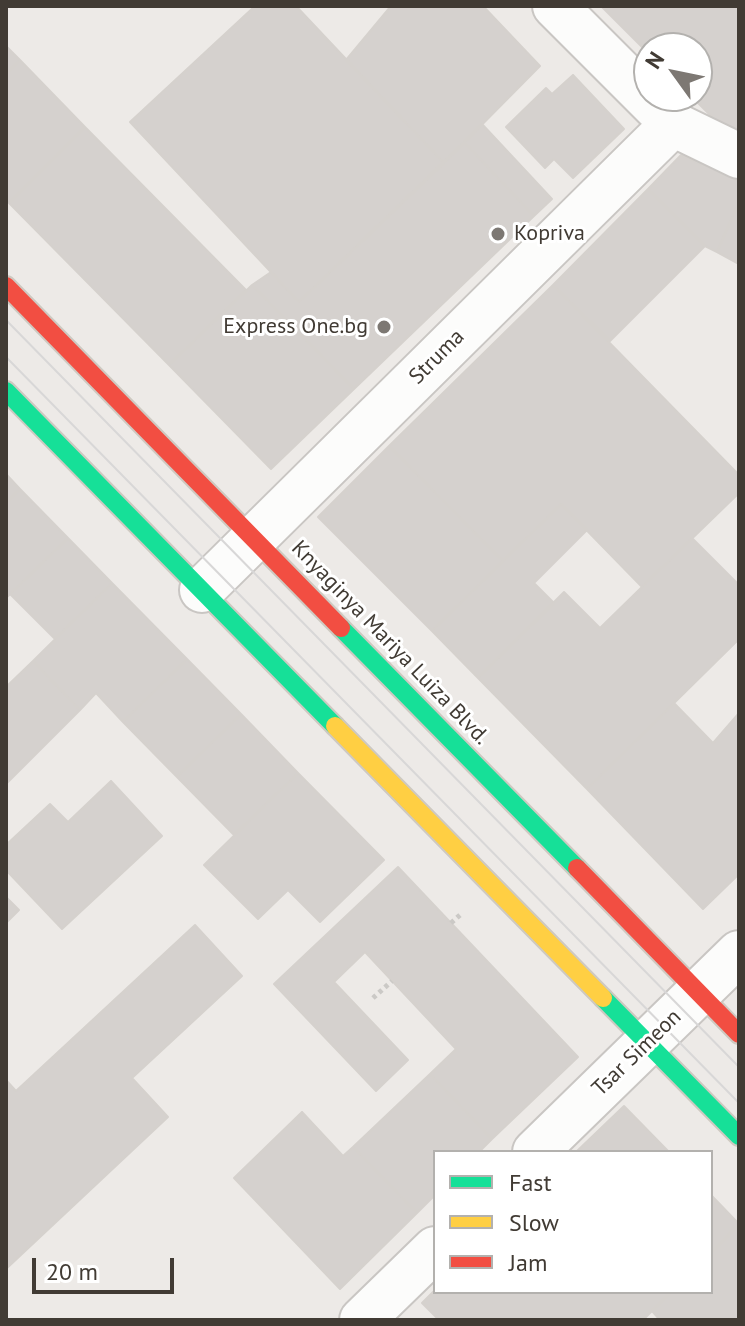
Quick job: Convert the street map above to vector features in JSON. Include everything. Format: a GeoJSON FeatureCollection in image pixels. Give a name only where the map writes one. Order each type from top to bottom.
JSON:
{"type":"FeatureCollection","features":[{"type":"Feature","properties":{"kind":"main road","name":"Knyaginya Mariya Luiza Blvd."},"geometry":{"type":"LineString","coordinates":[[6,286],[739,1034]]}},
{"type":"Feature","properties":{"kind":"main road"},"geometry":{"type":"LineString","coordinates":[[6,391],[739,1136]]}},
{"type":"Feature","properties":{"kind":"street"},"geometry":{"type":"LineString","coordinates":[[555,6],[673,124],[739,156]]}},
{"type":"Feature","properties":{"kind":"street","name":"Struma"},"geometry":{"type":"LineString","coordinates":[[202,590],[673,124]]}},
{"type":"Feature","properties":{"kind":"street","name":"Tsar Simeon"},"geometry":{"type":"LineString","coordinates":[[537,1150],[739,953]]}},
{"type":"Feature","properties":{"kind":"street"},"geometry":{"type":"LineString","coordinates":[[362,1320],[433,1251]]}},
{"type":"Feature","properties":{"kind":"path"},"geometry":{"type":"LineString","coordinates":[[373,998],[392,981]]}},
{"type":"Feature","properties":{"kind":"building"},"geometry":{"type":"Polygon","coordinates":[[[255,6],[296,6],[444,163],[299,302],[130,122],[255,6]]]}},
{"type":"Feature","properties":{"kind":"building"},"geometry":{"type":"Polygon","coordinates":[[[391,6],[483,6],[540,66],[444,163],[346,60],[391,6]]]}},
{"type":"Feature","properties":{"kind":"building"},"geometry":{"type":"Polygon","coordinates":[[[601,6],[739,6],[739,133],[718,123],[707,112],[713,112],[713,32],[633,32],[633,38],[601,6]]]}},
{"type":"Feature","properties":{"kind":"building"},"geometry":{"type":"Polygon","coordinates":[[[6,46],[20,60],[6,74],[6,46]]]}},
{"type":"Feature","properties":{"kind":"building"},"geometry":{"type":"Polygon","coordinates":[[[20,60],[85,127],[9,203],[6,199],[6,74],[20,60]]]}},
{"type":"Feature","properties":{"kind":"building"},"geometry":{"type":"Polygon","coordinates":[[[573,75],[624,129],[573,178],[554,159],[545,168],[506,127],[546,88],[552,94],[573,75]]]}},
{"type":"Feature","properties":{"kind":"building"},"geometry":{"type":"Polygon","coordinates":[[[482,124],[552,199],[534,216],[464,142],[482,124]]]}},
{"type":"Feature","properties":{"kind":"building"},"geometry":{"type":"Polygon","coordinates":[[[85,127],[246,290],[169,365],[9,203],[85,127]]]}},
{"type":"Feature","properties":{"kind":"building"},"geometry":{"type":"Polygon","coordinates":[[[464,142],[534,216],[354,389],[252,285],[271,272],[299,302],[464,142]]]}},
{"type":"Feature","properties":{"kind":"building"},"geometry":{"type":"Polygon","coordinates":[[[681,155],[739,181],[739,202],[717,252],[705,246],[648,189],[681,155]]]}},
{"type":"Feature","properties":{"kind":"building"},"geometry":{"type":"Polygon","coordinates":[[[648,189],[705,246],[610,341],[553,285],[648,189]]]}},
{"type":"Feature","properties":{"kind":"building"},"geometry":{"type":"Polygon","coordinates":[[[739,202],[739,264],[717,252],[739,202]]]}},
{"type":"Feature","properties":{"kind":"building"},"geometry":{"type":"Polygon","coordinates":[[[252,285],[354,389],[271,469],[169,365],[252,285]]]}},
{"type":"Feature","properties":{"kind":"building"},"geometry":{"type":"Polygon","coordinates":[[[553,285],[739,475],[739,493],[642,587],[561,504],[503,561],[389,446],[553,285]]]}},
{"type":"Feature","properties":{"kind":"building"},"geometry":{"type":"Polygon","coordinates":[[[389,446],[503,561],[432,631],[318,517],[389,446]]]}},
{"type":"Feature","properties":{"kind":"building"},"geometry":{"type":"Polygon","coordinates":[[[6,474],[20,489],[6,503],[6,474]]]}},
{"type":"Feature","properties":{"kind":"building"},"geometry":{"type":"Polygon","coordinates":[[[20,489],[68,538],[6,598],[6,503],[20,489]]]}},
{"type":"Feature","properties":{"kind":"building"},"geometry":{"type":"Polygon","coordinates":[[[561,504],[587,530],[534,583],[554,603],[478,678],[432,631],[561,504]]]}},
{"type":"Feature","properties":{"kind":"building"},"geometry":{"type":"Polygon","coordinates":[[[68,538],[112,583],[55,639],[10,594],[68,538]]]}},
{"type":"Feature","properties":{"kind":"building"},"geometry":{"type":"Polygon","coordinates":[[[692,538],[739,585],[739,639],[587,789],[478,678],[564,592],[600,628],[692,538]]]}},
{"type":"Feature","properties":{"kind":"building"},"geometry":{"type":"Polygon","coordinates":[[[112,583],[187,659],[123,722],[96,693],[80,710],[33,661],[112,583]]]}},
{"type":"Feature","properties":{"kind":"building"},"geometry":{"type":"Polygon","coordinates":[[[187,659],[241,714],[177,777],[123,722],[187,659]]]}},
{"type":"Feature","properties":{"kind":"building"},"geometry":{"type":"Polygon","coordinates":[[[33,661],[80,710],[6,784],[6,687],[33,661]]]}},
{"type":"Feature","properties":{"kind":"building"},"geometry":{"type":"Polygon","coordinates":[[[674,703],[713,743],[739,713],[739,874],[703,909],[587,789],[674,703]]]}},
{"type":"Feature","properties":{"kind":"building"},"geometry":{"type":"Polygon","coordinates":[[[241,714],[298,773],[234,835],[177,777],[241,714]]]}},
{"type":"Feature","properties":{"kind":"building"},"geometry":{"type":"Polygon","coordinates":[[[298,773],[384,860],[320,922],[288,890],[258,919],[204,865],[298,773]]]}},
{"type":"Feature","properties":{"kind":"building"},"geometry":{"type":"Polygon","coordinates":[[[111,781],[162,836],[62,929],[6,870],[6,845],[50,804],[68,822],[111,781]]]}},
{"type":"Feature","properties":{"kind":"building"},"geometry":{"type":"Polygon","coordinates":[[[398,867],[578,1057],[492,1139],[430,1074],[456,1049],[365,952],[334,982],[408,1060],[376,1091],[274,984],[398,867]]]}},
{"type":"Feature","properties":{"kind":"building"},"geometry":{"type":"Polygon","coordinates":[[[6,897],[19,910],[6,923],[6,897]]]}},
{"type":"Feature","properties":{"kind":"building"},"geometry":{"type":"Polygon","coordinates":[[[195,925],[242,976],[132,1078],[168,1117],[6,1269],[6,1080],[16,1091],[195,925]]]}},
{"type":"Feature","properties":{"kind":"building"},"geometry":{"type":"Polygon","coordinates":[[[430,1074],[492,1139],[481,1150],[433,1150],[433,1197],[417,1213],[353,1147],[430,1074]]]}},
{"type":"Feature","properties":{"kind":"building"},"geometry":{"type":"Polygon","coordinates":[[[624,1106],[667,1150],[578,1150],[624,1106]]]}},
{"type":"Feature","properties":{"kind":"building"},"geometry":{"type":"Polygon","coordinates":[[[302,1112],[343,1156],[353,1147],[417,1213],[340,1289],[234,1178],[302,1112]]]}},
{"type":"Feature","properties":{"kind":"building"},"geometry":{"type":"Polygon","coordinates":[[[713,1197],[739,1224],[713,1251],[713,1197]]]}},
{"type":"Feature","properties":{"kind":"building"},"geometry":{"type":"Polygon","coordinates":[[[739,1225],[739,1320],[660,1320],[652,1311],[669,1294],[713,1294],[713,1251],[739,1225]]]}},
{"type":"Feature","properties":{"kind":"building"},"geometry":{"type":"Polygon","coordinates":[[[433,1292],[669,1294],[643,1320],[439,1320],[422,1303],[433,1292]]]}},
{"type":"Feature","properties":{"kind":"tram line"},"geometry":{"type":"LineString","coordinates":[[6,320],[739,1067]]}},
{"type":"Feature","properties":{"kind":"tram line"},"geometry":{"type":"LineString","coordinates":[[6,357],[739,1103]]}},
{"type":"Feature","properties":{"kind":"traffic: fast"},"geometry":{"type":"LineString","coordinates":[[6,391],[335,726]]}},
{"type":"Feature","properties":{"kind":"traffic: fast"},"geometry":{"type":"LineString","coordinates":[[341,628],[577,868]]}},
{"type":"Feature","properties":{"kind":"traffic: fast"},"geometry":{"type":"LineString","coordinates":[[603,998],[739,1136]]}},
{"type":"Feature","properties":{"kind":"traffic: slow"},"geometry":{"type":"LineString","coordinates":[[335,726],[603,998]]}},
{"type":"Feature","properties":{"kind":"traffic: jam"},"geometry":{"type":"LineString","coordinates":[[6,286],[341,628]]}},
{"type":"Feature","properties":{"kind":"traffic: jam"},"geometry":{"type":"LineString","coordinates":[[577,868],[739,1034]]}},
{"type":"Feature","properties":{"kind":"place","name":"Kopriva"},"geometry":{"type":"Point","coordinates":[498,234]}},
{"type":"Feature","properties":{"kind":"place","name":"Express One.bg"},"geometry":{"type":"Point","coordinates":[384,327]}}]}
